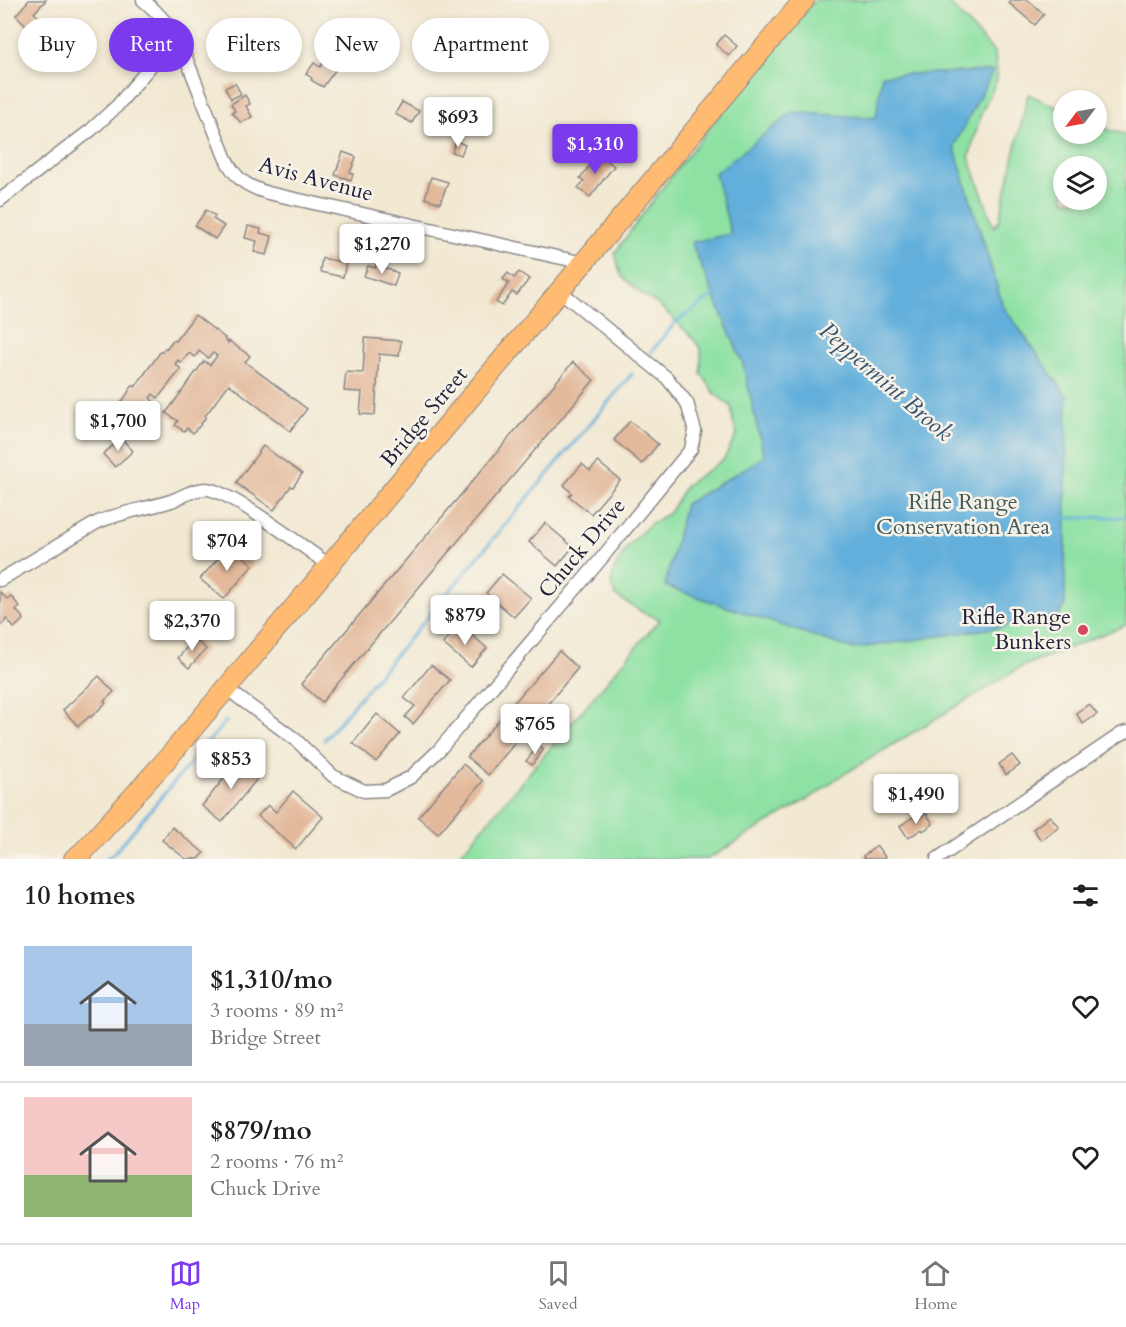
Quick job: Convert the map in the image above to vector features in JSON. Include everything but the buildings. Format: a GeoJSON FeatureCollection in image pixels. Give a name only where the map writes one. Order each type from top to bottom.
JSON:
{"type":"FeatureCollection","features":[{"type":"Feature","properties":{"kind":"main road","name":"Bridge Street"},"geometry":{"type":"LineString","coordinates":[[74,859],[83,852],[167,759],[227,689],[804,0]]}},
{"type":"Feature","properties":{"kind":"street","name":"Avis Avenue"},"geometry":{"type":"LineString","coordinates":[[143,0],[164,18]]}},
{"type":"Feature","properties":{"kind":"street"},"geometry":{"type":"LineString","coordinates":[[0,200],[91,130],[117,106],[146,72]]}},
{"type":"Feature","properties":{"kind":"street","name":"Avis Avenue"},"geometry":{"type":"LineString","coordinates":[[192,72],[225,157],[236,176],[254,188],[584,263]]}},
{"type":"Feature","properties":{"kind":"street","name":"Chuck Drive"},"geometry":{"type":"LineString","coordinates":[[227,689],[295,739],[333,776],[364,791],[386,790],[411,777],[439,750],[596,565],[690,449],[696,431],[687,403],[667,378],[560,291]]}},
{"type":"Feature","properties":{"kind":"street"},"geometry":{"type":"LineString","coordinates":[[0,580],[96,523],[197,490],[207,489],[216,491],[260,517],[330,566]]}},
{"type":"Feature","properties":{"kind":"street"},"geometry":{"type":"LineString","coordinates":[[937,859],[1126,732]]}},
{"type":"Feature","properties":{"kind":"green space","name":"Rifle Range Conservation Area"},"geometry":{"type":"Polygon","coordinates":[[[815,0],[946,0],[995,53],[997,80],[981,114],[969,157],[994,227],[999,221],[1028,94],[1053,105],[1053,144],[1107,144],[1107,129],[1126,134],[1126,625],[1023,666],[708,859],[456,859],[660,619],[644,613],[616,596],[611,585],[614,569],[627,547],[650,524],[669,513],[686,485],[724,459],[737,434],[731,406],[715,394],[701,373],[701,349],[659,305],[644,296],[621,276],[615,253],[687,156],[815,0]]]}},
{"type":"Feature","properties":{"kind":"water"},"geometry":{"type":"Polygon","coordinates":[[[993,71],[954,146],[1003,306],[1067,396],[1065,606],[1056,619],[852,649],[665,586],[685,504],[764,457],[743,364],[691,242],[731,234],[715,173],[793,112],[876,118],[882,75],[993,71]]]}},
{"type":"Feature","properties":{"kind":"waterway","name":"Peppermint Brook"},"geometry":{"type":"LineString","coordinates":[[650,353],[676,322],[716,294]]}},
{"type":"Feature","properties":{"kind":"waterway","name":"Peppermint Brook"},"geometry":{"type":"LineString","coordinates":[[324,740],[632,374]]}},
{"type":"Feature","properties":{"kind":"waterway","name":"Peppermint Brook"},"geometry":{"type":"LineString","coordinates":[[1063,518],[1126,517]]}},
{"type":"Feature","properties":{"kind":"waterway","name":"Peppermint Brook"},"geometry":{"type":"LineString","coordinates":[[107,859],[226,721]]}},
{"type":"Feature","properties":{"kind":"place","name":"Rifle Range Bunkers"},"geometry":{"type":"Point","coordinates":[1083,630]}}]}
